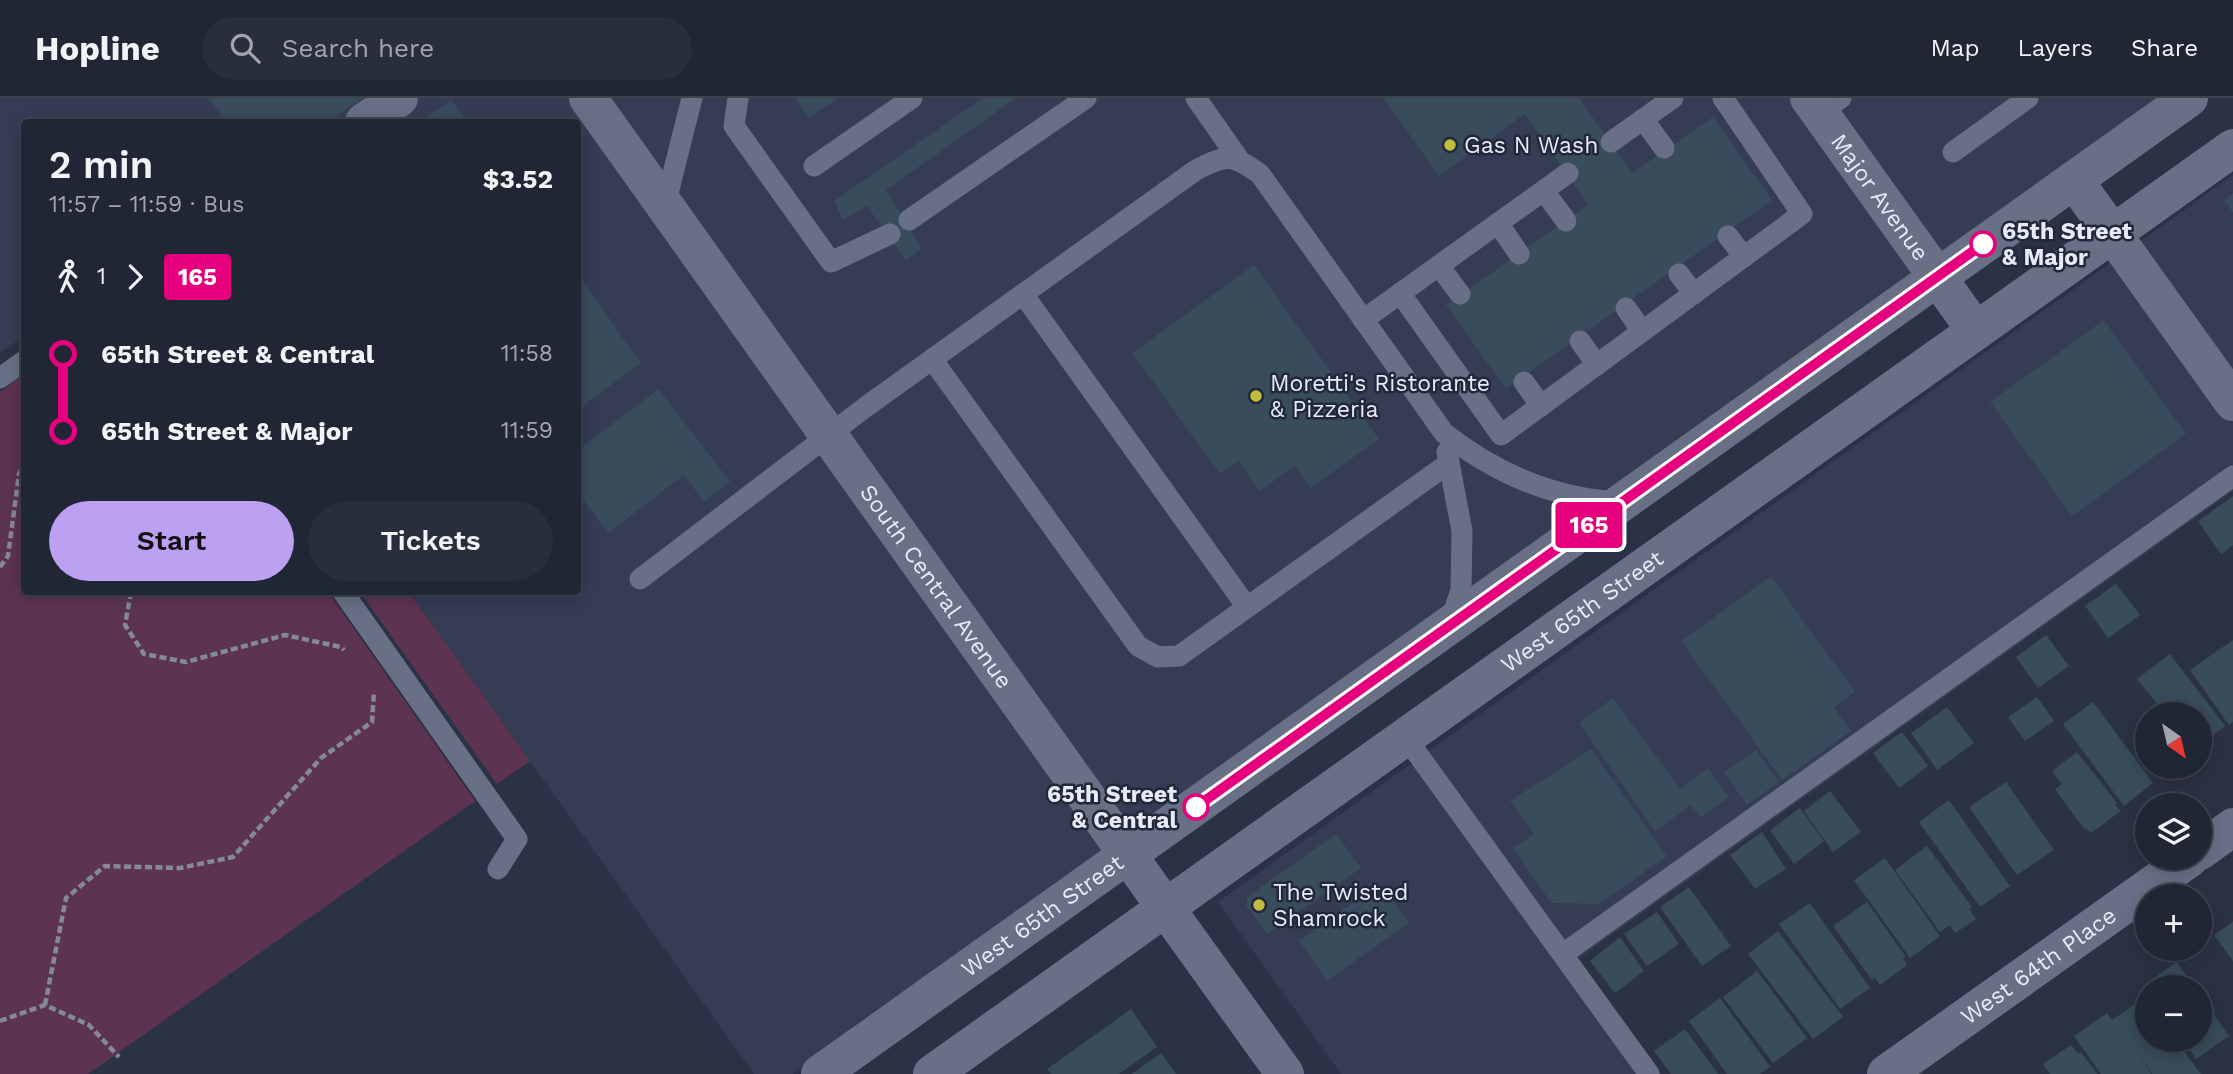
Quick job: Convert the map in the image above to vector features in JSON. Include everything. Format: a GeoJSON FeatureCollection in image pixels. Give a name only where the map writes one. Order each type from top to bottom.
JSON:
{"type":"FeatureCollection","features":[{"type":"Feature","properties":{"kind":"street"},"geometry":{"type":"LineString","coordinates":[[368,119],[399,98]]}},
{"type":"Feature","properties":{"kind":"street","name":"South Central Avenue"},"geometry":{"type":"LineString","coordinates":[[588,98],[1285,1074]]}},
{"type":"Feature","properties":{"kind":"street","name":"West 65th Street"},"geometry":{"type":"LineString","coordinates":[[820,1074],[2189,98]]}},
{"type":"Feature","properties":{"kind":"street","name":"Major Avenue"},"geometry":{"type":"LineString","coordinates":[[1823,103],[1937,277],[1976,331]]}},
{"type":"Feature","properties":{"kind":"street","name":"West 65th Street"},"geometry":{"type":"LineString","coordinates":[[932,1074],[2233,148]]}},
{"type":"Feature","properties":{"kind":"street"},"geometry":{"type":"LineString","coordinates":[[2074,180],[2233,402]]}},
{"type":"Feature","properties":{"kind":"street"},"geometry":{"type":"LineString","coordinates":[[2212,842],[2233,827]]}},
{"type":"Feature","properties":{"kind":"street","name":"West 64th Place"},"geometry":{"type":"LineString","coordinates":[[1886,1074],[2173,870]]}},
{"type":"Feature","properties":{"kind":"lane"},"geometry":{"type":"LineString","coordinates":[[665,205],[692,98]]}},
{"type":"Feature","properties":{"kind":"lane"},"geometry":{"type":"LineString","coordinates":[[738,98],[734,126],[831,262],[890,234]]}},
{"type":"Feature","properties":{"kind":"lane"},"geometry":{"type":"LineString","coordinates":[[814,166],[912,98]]}},
{"type":"Feature","properties":{"kind":"lane"},"geometry":{"type":"LineString","coordinates":[[909,220],[1086,98]]}},
{"type":"Feature","properties":{"kind":"lane"},"geometry":{"type":"LineString","coordinates":[[1196,98],[1238,159],[1260,174],[1444,433],[1473,455],[1528,484],[1593,500],[1623,502]]}},
{"type":"Feature","properties":{"kind":"lane"},"geometry":{"type":"LineString","coordinates":[[1611,142],[1673,98]]}},
{"type":"Feature","properties":{"kind":"lane"},"geometry":{"type":"LineString","coordinates":[[1473,455],[1802,214],[1723,98]]}},
{"type":"Feature","properties":{"kind":"lane"},"geometry":{"type":"LineString","coordinates":[[1953,152],[2028,98]]}},
{"type":"Feature","properties":{"kind":"lane"},"geometry":{"type":"LineString","coordinates":[[1643,119],[1664,148]]}},
{"type":"Feature","properties":{"kind":"lane"},"geometry":{"type":"LineString","coordinates":[[640,579],[932,359],[1196,170],[1217,159],[1238,159]]}},
{"type":"Feature","properties":{"kind":"lane"},"geometry":{"type":"LineString","coordinates":[[1363,320],[1568,173]]}},
{"type":"Feature","properties":{"kind":"lane"},"geometry":{"type":"LineString","coordinates":[[1544,191],[1566,220]]}},
{"type":"Feature","properties":{"kind":"lane"},"geometry":{"type":"LineString","coordinates":[[1498,223],[1519,254]]}},
{"type":"Feature","properties":{"kind":"lane"},"geometry":{"type":"LineString","coordinates":[[1728,236],[1744,257]]}},
{"type":"Feature","properties":{"kind":"lane"},"geometry":{"type":"LineString","coordinates":[[1439,266],[1460,294]]}},
{"type":"Feature","properties":{"kind":"lane"},"geometry":{"type":"LineString","coordinates":[[1679,274],[1694,294]]}},
{"type":"Feature","properties":{"kind":"lane"},"geometry":{"type":"LineString","coordinates":[[1400,293],[1501,435]]}},
{"type":"Feature","properties":{"kind":"lane"},"geometry":{"type":"LineString","coordinates":[[1023,294],[1247,607]]}},
{"type":"Feature","properties":{"kind":"lane"},"geometry":{"type":"LineString","coordinates":[[1626,308],[1642,331]]}},
{"type":"Feature","properties":{"kind":"lane"},"geometry":{"type":"LineString","coordinates":[[1580,341],[1597,365]]}},
{"type":"Feature","properties":{"kind":"lane"},"geometry":{"type":"LineString","coordinates":[[932,359],[1138,646],[1158,657],[1179,656],[1449,463]]}},
{"type":"Feature","properties":{"kind":"lane"},"geometry":{"type":"LineString","coordinates":[[0,378],[21,362]]}},
{"type":"Feature","properties":{"kind":"lane"},"geometry":{"type":"LineString","coordinates":[[1524,382],[1541,405]]}},
{"type":"Feature","properties":{"kind":"lane"},"geometry":{"type":"LineString","coordinates":[[1444,433],[1462,531],[1461,590],[1449,625]]}},
{"type":"Feature","properties":{"kind":"lane"},"geometry":{"type":"LineString","coordinates":[[1563,954],[2233,475]]}},
{"type":"Feature","properties":{"kind":"lane"},"geometry":{"type":"LineString","coordinates":[[345,595],[517,839],[498,869]]}},
{"type":"Feature","properties":{"kind":"lane"},"geometry":{"type":"LineString","coordinates":[[1406,738],[1649,1074]]}},
{"type":"Feature","properties":{"kind":"path"},"geometry":{"type":"LineString","coordinates":[[0,567],[8,556],[21,470]]}},
{"type":"Feature","properties":{"kind":"path"},"geometry":{"type":"LineString","coordinates":[[130,595],[125,625],[144,654],[186,662],[285,635],[341,647],[349,657]]}},
{"type":"Feature","properties":{"kind":"path"},"geometry":{"type":"LineString","coordinates":[[45,1005],[66,898],[105,866],[180,868],[233,857],[321,758],[372,722],[374,690]]}},
{"type":"Feature","properties":{"kind":"path"},"geometry":{"type":"LineString","coordinates":[[0,1021],[45,1005],[89,1025],[119,1057]]}},
{"type":"Feature","properties":{"kind":"shaded area"},"geometry":{"type":"Polygon","coordinates":[[[0,98],[2205,98],[1931,295],[863,1019],[793,1074],[754,1074],[411,595],[581,595],[581,119],[21,119],[21,338],[0,353],[0,98]]]}},
{"type":"Feature","properties":{"kind":"shaded area"},"geometry":{"type":"Polygon","coordinates":[[[2233,175],[2233,491],[1578,959],[1661,1074],[1341,1074],[1218,902],[2233,175]]]}},
{"type":"Feature","properties":{"kind":"shaded area"},"geometry":{"type":"Polygon","coordinates":[[[21,377],[21,595],[330,595],[475,801],[88,1074],[0,1074],[0,392],[21,377]]]}},
{"type":"Feature","properties":{"kind":"shaded area"},"geometry":{"type":"Polygon","coordinates":[[[362,595],[411,595],[530,761],[497,784],[362,595]]]}},
{"type":"Feature","properties":{"kind":"building"},"geometry":{"type":"Polygon","coordinates":[[[209,98],[363,98],[332,119],[223,119],[209,98]]]}},
{"type":"Feature","properties":{"kind":"building"},"geometry":{"type":"Polygon","coordinates":[[[795,98],[838,98],[809,118],[795,98]]]}},
{"type":"Feature","properties":{"kind":"building"},"geometry":{"type":"Polygon","coordinates":[[[983,98],[1016,98],[886,190],[922,248],[906,261],[867,206],[843,220],[834,201],[983,98]]]}},
{"type":"Feature","properties":{"kind":"building","name":"Gas N Wash"},"geometry":{"type":"Polygon","coordinates":[[[1383,98],[1579,98],[1632,173],[1713,117],[1772,200],[1506,389],[1446,305],[1588,205],[1525,114],[1439,176],[1383,98]]]}},
{"type":"Feature","properties":{"kind":"building"},"geometry":{"type":"Polygon","coordinates":[[[451,100],[466,119],[424,119],[451,100]]]}},
{"type":"Feature","properties":{"kind":"building"},"geometry":{"type":"Polygon","coordinates":[[[2233,193],[2233,213],[2224,200],[2233,193]]]}},
{"type":"Feature","properties":{"kind":"building","name":"Moretti's Ristorante & Pizzeria"},"geometry":{"type":"Polygon","coordinates":[[[1254,265],[1379,439],[1311,488],[1295,466],[1260,491],[1238,461],[1220,474],[1132,353],[1254,265]]]}},
{"type":"Feature","properties":{"kind":"building"},"geometry":{"type":"Polygon","coordinates":[[[581,279],[641,363],[581,407],[581,279]]]}},
{"type":"Feature","properties":{"kind":"building"},"geometry":{"type":"Polygon","coordinates":[[[2104,320],[2186,434],[2072,516],[1990,402],[2104,320]]]}},
{"type":"Feature","properties":{"kind":"building"},"geometry":{"type":"Polygon","coordinates":[[[659,389],[730,482],[704,502],[684,475],[608,533],[581,497],[581,448],[659,389]]]}},
{"type":"Feature","properties":{"kind":"building"},"geometry":{"type":"Polygon","coordinates":[[[2233,496],[2233,545],[2221,554],[2198,521],[2233,496]]]}},
{"type":"Feature","properties":{"kind":"building"},"geometry":{"type":"Polygon","coordinates":[[[1771,576],[1855,692],[1834,707],[1851,731],[1782,780],[1681,641],[1771,576]]]}},
{"type":"Feature","properties":{"kind":"building"},"geometry":{"type":"Polygon","coordinates":[[[2116,584],[2140,615],[2108,638],[2085,606],[2116,584]]]}},
{"type":"Feature","properties":{"kind":"building"},"geometry":{"type":"Polygon","coordinates":[[[2046,635],[2069,666],[2038,688],[2016,657],[2046,635]]]}},
{"type":"Feature","properties":{"kind":"building"},"geometry":{"type":"Polygon","coordinates":[[[2233,640],[2233,722],[2229,725],[2190,670],[2233,640]]]}},
{"type":"Feature","properties":{"kind":"building"},"geometry":{"type":"Polygon","coordinates":[[[2170,654],[2207,702],[2155,702],[2137,679],[2170,654]]]}},
{"type":"Feature","properties":{"kind":"building"},"geometry":{"type":"Polygon","coordinates":[[[2037,697],[2054,721],[2025,741],[2008,717],[2037,697]]]}},
{"type":"Feature","properties":{"kind":"building"},"geometry":{"type":"Polygon","coordinates":[[[1613,698],[1680,789],[1708,768],[1729,797],[1701,818],[1691,805],[1655,831],[1579,723],[1613,698]]]}},
{"type":"Feature","properties":{"kind":"building"},"geometry":{"type":"Polygon","coordinates":[[[2093,702],[2135,759],[2135,779],[2150,779],[2153,783],[2140,793],[2135,793],[2135,797],[2124,806],[2063,724],[2093,702]]]}},
{"type":"Feature","properties":{"kind":"building"},"geometry":{"type":"Polygon","coordinates":[[[1947,707],[1974,743],[1937,770],[1911,733],[1947,707]]]}},
{"type":"Feature","properties":{"kind":"building"},"geometry":{"type":"Polygon","coordinates":[[[2212,709],[2225,726],[2212,736],[2212,709]]]}},
{"type":"Feature","properties":{"kind":"building"},"geometry":{"type":"Polygon","coordinates":[[[1902,732],[1928,766],[1899,788],[1873,753],[1902,732]]]}},
{"type":"Feature","properties":{"kind":"building"},"geometry":{"type":"Polygon","coordinates":[[[1591,749],[1667,856],[1599,904],[1551,903],[1513,848],[1534,834],[1510,801],[1591,749]]]}},
{"type":"Feature","properties":{"kind":"building"},"geometry":{"type":"Polygon","coordinates":[[[1756,750],[1779,782],[1747,805],[1724,772],[1756,750]]]}},
{"type":"Feature","properties":{"kind":"building"},"geometry":{"type":"Polygon","coordinates":[[[2077,752],[2121,811],[2091,833],[2084,829],[2055,789],[2062,784],[2052,771],[2077,752]]]}},
{"type":"Feature","properties":{"kind":"building"},"geometry":{"type":"Polygon","coordinates":[[[2006,782],[2054,850],[2017,875],[1969,807],[2006,782]]]}},
{"type":"Feature","properties":{"kind":"building"},"geometry":{"type":"Polygon","coordinates":[[[1830,791],[1861,832],[1833,852],[1804,811],[1830,791]]]}},
{"type":"Feature","properties":{"kind":"building"},"geometry":{"type":"Polygon","coordinates":[[[1949,800],[2010,886],[1980,907],[1919,822],[1949,800]]]}},
{"type":"Feature","properties":{"kind":"building"},"geometry":{"type":"Polygon","coordinates":[[[1800,808],[1824,841],[1794,864],[1770,830],[1800,808]]]}},
{"type":"Feature","properties":{"kind":"building"},"geometry":{"type":"Polygon","coordinates":[[[1762,832],[1786,869],[1755,889],[1730,855],[1762,832]]]}},
{"type":"Feature","properties":{"kind":"building"},"geometry":{"type":"Polygon","coordinates":[[[1336,834],[1361,868],[1267,934],[1246,905],[1247,897],[1336,834]]]}},
{"type":"Feature","properties":{"kind":"building"},"geometry":{"type":"Polygon","coordinates":[[[1927,846],[1972,907],[1969,909],[1976,919],[1955,933],[1950,925],[1940,932],[1895,870],[1927,846]]]}},
{"type":"Feature","properties":{"kind":"building"},"geometry":{"type":"Polygon","coordinates":[[[1885,858],[1940,936],[1910,958],[1854,880],[1885,858]]]}},
{"type":"Feature","properties":{"kind":"building"},"geometry":{"type":"Polygon","coordinates":[[[1380,883],[1409,923],[1327,981],[1299,941],[1380,883]]]}},
{"type":"Feature","properties":{"kind":"building"},"geometry":{"type":"Polygon","coordinates":[[[1689,887],[1731,946],[1702,966],[1660,907],[1689,887]]]}},
{"type":"Feature","properties":{"kind":"building"},"geometry":{"type":"Polygon","coordinates":[[[1867,902],[1906,957],[1903,958],[1907,965],[1880,985],[1875,978],[1872,980],[1833,926],[1867,902]]]}},
{"type":"Feature","properties":{"kind":"building"},"geometry":{"type":"Polygon","coordinates":[[[1810,903],[1870,988],[1840,1009],[1779,924],[1810,903]]]}},
{"type":"Feature","properties":{"kind":"building"},"geometry":{"type":"Polygon","coordinates":[[[1657,912],[1679,944],[1647,966],[1624,934],[1657,912]]]}},
{"type":"Feature","properties":{"kind":"building"},"geometry":{"type":"Polygon","coordinates":[[[2233,922],[2233,961],[2214,935],[2233,922]]]}},
{"type":"Feature","properties":{"kind":"building"},"geometry":{"type":"Polygon","coordinates":[[[1778,931],[1843,1017],[1813,1039],[1748,954],[1778,931]]]}},
{"type":"Feature","properties":{"kind":"building"},"geometry":{"type":"Polygon","coordinates":[[[1620,937],[1644,971],[1615,993],[1590,961],[1620,937]]]}},
{"type":"Feature","properties":{"kind":"building"},"geometry":{"type":"Polygon","coordinates":[[[2177,962],[2186,975],[2158,975],[2177,962]]]}},
{"type":"Feature","properties":{"kind":"building"},"geometry":{"type":"Polygon","coordinates":[[[1757,971],[1807,1038],[1773,1063],[1723,997],[1757,971]]]}},
{"type":"Feature","properties":{"kind":"building"},"geometry":{"type":"Polygon","coordinates":[[[1720,998],[1770,1067],[1760,1074],[1727,1074],[1689,1021],[1720,998]]]}},
{"type":"Feature","properties":{"kind":"building"},"geometry":{"type":"Polygon","coordinates":[[[2135,1004],[2135,1052],[2151,1074],[2101,1074],[2074,1036],[2107,1013],[2112,1020],[2135,1004]]]}},
{"type":"Feature","properties":{"kind":"building"},"geometry":{"type":"Polygon","coordinates":[[[1131,1009],[1157,1047],[1119,1074],[1051,1074],[1047,1069],[1131,1009]]]}},
{"type":"Feature","properties":{"kind":"building"},"geometry":{"type":"Polygon","coordinates":[[[2212,1012],[2229,1036],[2212,1048],[2212,1012]]]}},
{"type":"Feature","properties":{"kind":"building"},"geometry":{"type":"Polygon","coordinates":[[[1685,1029],[1718,1074],[1671,1074],[1654,1051],[1685,1029]]]}},
{"type":"Feature","properties":{"kind":"building"},"geometry":{"type":"Polygon","coordinates":[[[2071,1045],[2078,1054],[2081,1052],[2097,1074],[2050,1074],[2043,1064],[2071,1045]]]}},
{"type":"Feature","properties":{"kind":"building"},"geometry":{"type":"Polygon","coordinates":[[[2137,1052],[2185,1052],[2201,1074],[2152,1074],[2137,1052]]]}},
{"type":"Feature","properties":{"kind":"building"},"geometry":{"type":"Polygon","coordinates":[[[2191,1052],[2206,1052],[2196,1059],[2191,1052]]]}},
{"type":"Feature","properties":{"kind":"building"},"geometry":{"type":"Polygon","coordinates":[[[1161,1053],[1176,1074],[1132,1074],[1161,1053]]]}},
{"type":"Feature","properties":{"kind":"bus line","name":"165"},"geometry":{"type":"LineString","coordinates":[[1196,807],[1983,244]]}},
{"type":"Feature","properties":{"kind":"place","name":"Gas N Wash"},"geometry":{"type":"Point","coordinates":[1450,145]}},
{"type":"Feature","properties":{"kind":"place","name":"65th Street & Major"},"geometry":{"type":"Point","coordinates":[1983,244]}},
{"type":"Feature","properties":{"kind":"place","name":"Moretti's Ristorante & Pizzeria"},"geometry":{"type":"Point","coordinates":[1256,396]}},
{"type":"Feature","properties":{"kind":"place","name":"65th Street & Central"},"geometry":{"type":"Point","coordinates":[1196,807]}},
{"type":"Feature","properties":{"kind":"place","name":"The Twisted Shamrock"},"geometry":{"type":"Point","coordinates":[1259,905]}}]}
